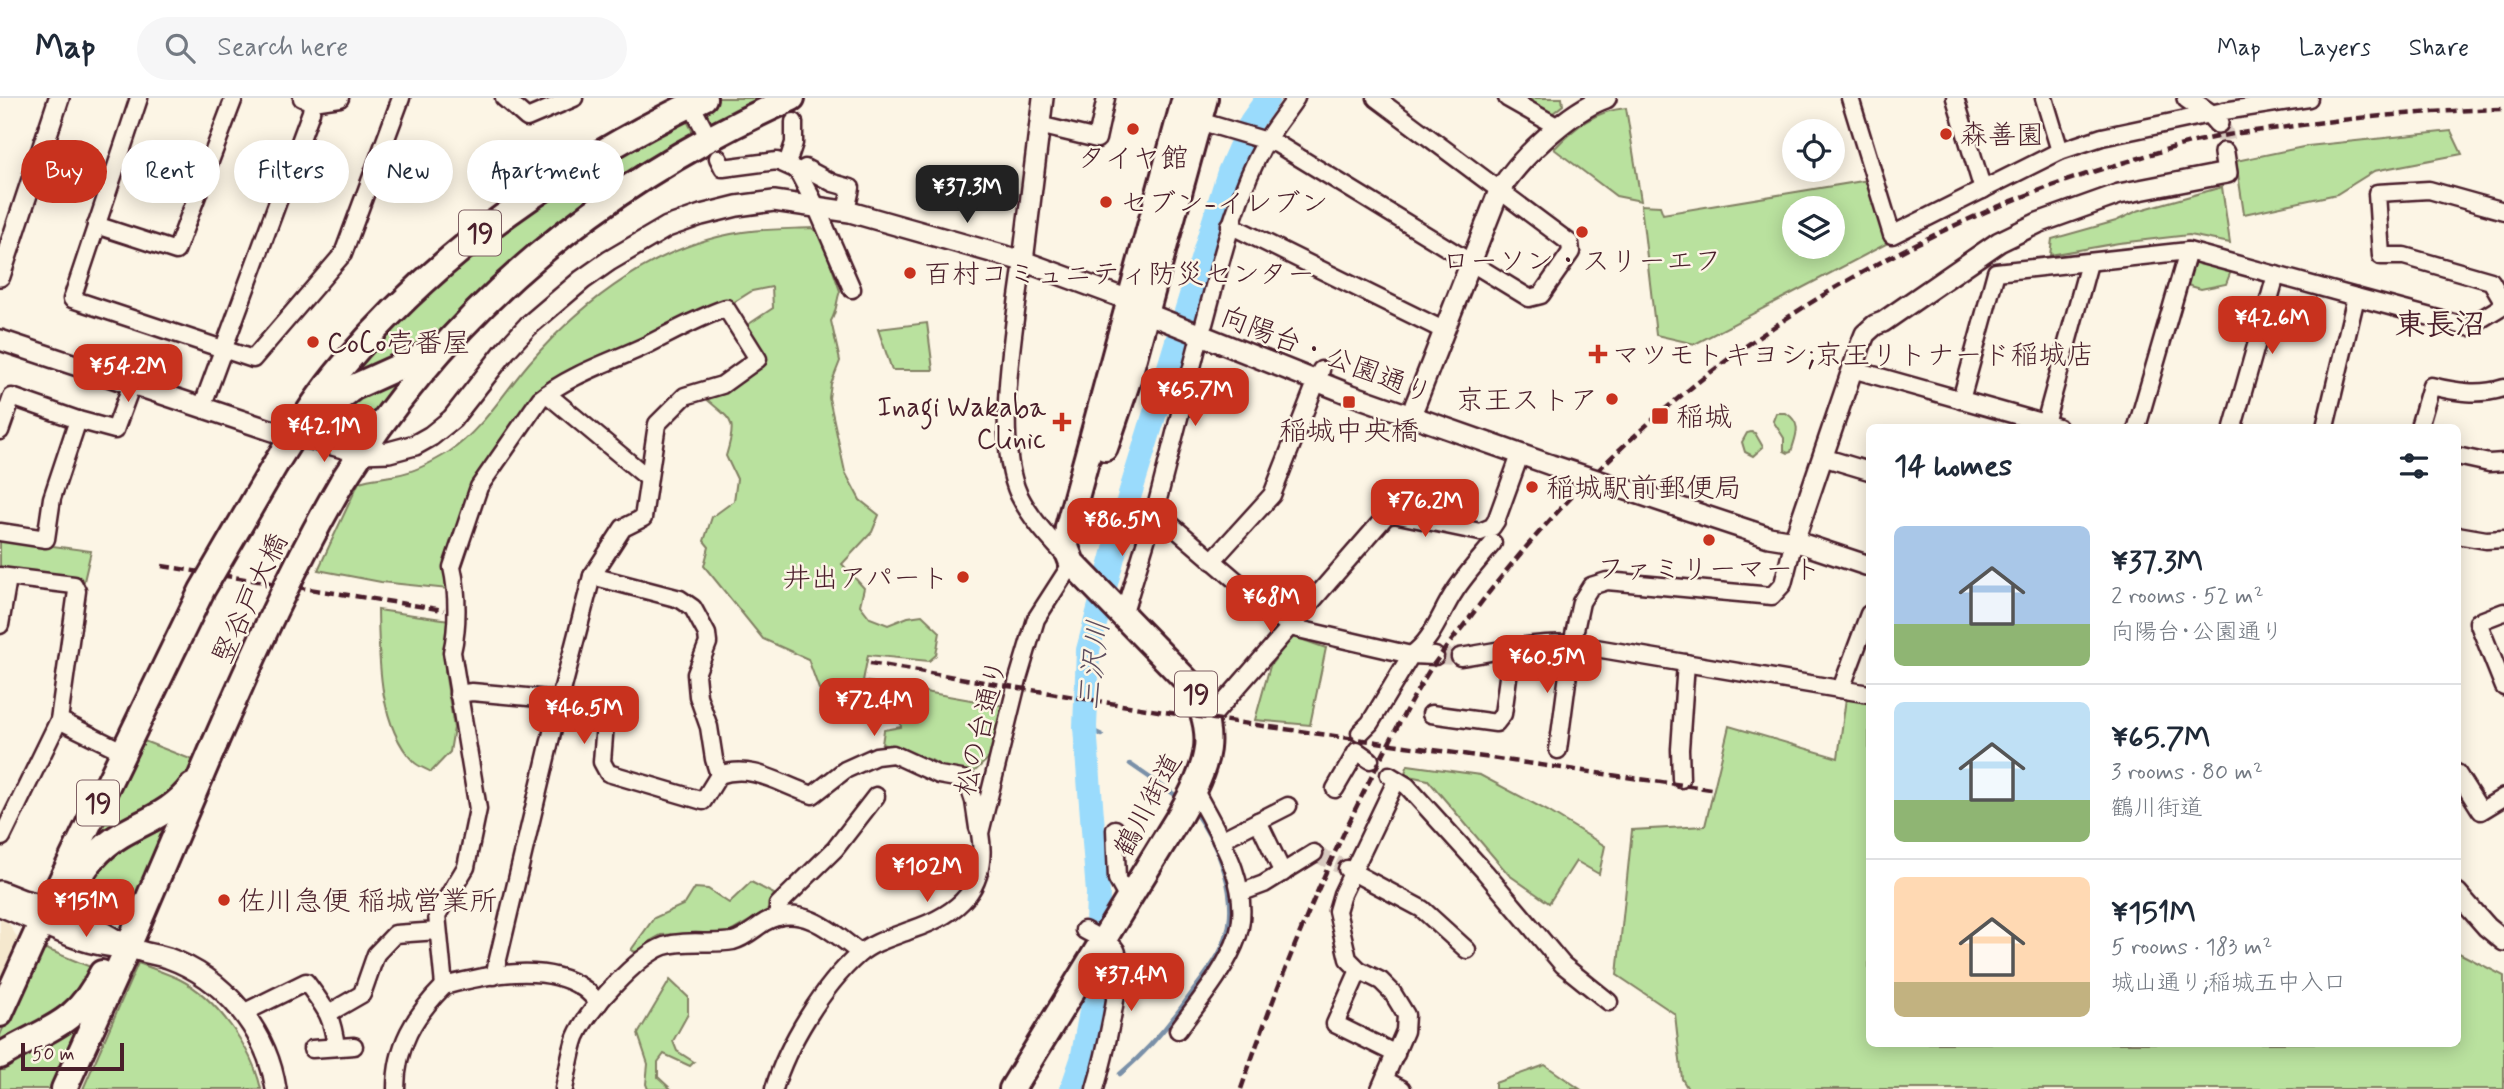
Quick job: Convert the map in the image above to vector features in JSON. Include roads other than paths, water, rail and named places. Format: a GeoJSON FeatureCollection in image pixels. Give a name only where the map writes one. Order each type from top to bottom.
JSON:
{"type":"FeatureCollection","features":[{"type":"Feature","properties":{"kind":"main road"},"geometry":{"type":"LineString","coordinates":[[1141,305],[1185,98]]}},
{"type":"Feature","properties":{"kind":"main road","name":"19"},"geometry":{"type":"LineString","coordinates":[[287,430],[376,330],[472,240],[522,202],[615,143],[699,105]]}},
{"type":"Feature","properties":{"kind":"main road","name":"19"},"geometry":{"type":"LineString","coordinates":[[351,468],[381,425],[451,340],[496,291],[524,266],[613,196],[698,144],[793,110]]}},
{"type":"Feature","properties":{"kind":"main road"},"geometry":{"type":"LineString","coordinates":[[1072,563],[1066,547],[1068,527],[1202,110]]}},
{"type":"Feature","properties":{"kind":"main road"},"geometry":{"type":"LineString","coordinates":[[287,430],[310,431],[336,401],[354,387],[419,359],[451,340]]}},
{"type":"Feature","properties":{"kind":"main road","name":"竪谷戸大橋"},"geometry":{"type":"LineString","coordinates":[[124,752],[202,590],[276,463],[287,430]]}},
{"type":"Feature","properties":{"kind":"main road","name":"竪谷戸大橋"},"geometry":{"type":"LineString","coordinates":[[202,771],[269,620],[306,546],[351,468]]}},
{"type":"Feature","properties":{"kind":"main road","name":"鶴川街道"},"geometry":{"type":"LineString","coordinates":[[1012,1089],[1084,973],[1096,937],[1122,909],[1188,799],[1206,758],[1207,722],[1198,698],[1188,682],[1072,563]]}},
{"type":"Feature","properties":{"kind":"main road","name":"19"},"geometry":{"type":"LineString","coordinates":[[0,1014],[37,912],[124,752]]}},
{"type":"Feature","properties":{"kind":"main road"},"geometry":{"type":"LineString","coordinates":[[37,912],[71,895],[78,878],[94,857],[119,837],[176,803],[202,771]]}},
{"type":"Feature","properties":{"kind":"main road","name":"19"},"geometry":{"type":"LineString","coordinates":[[64,1089],[121,942],[202,771]]}},
{"type":"Feature","properties":{"kind":"main road"},"geometry":{"type":"LineString","coordinates":[[0,1056],[67,1020],[91,993],[121,942]]}},
{"type":"Feature","properties":{"kind":"street"},"geometry":{"type":"LineString","coordinates":[[0,276],[59,98]]}},
{"type":"Feature","properties":{"kind":"street"},"geometry":{"type":"LineString","coordinates":[[139,98],[72,299],[253,359],[343,254],[401,98]]}},
{"type":"Feature","properties":{"kind":"street"},"geometry":{"type":"LineString","coordinates":[[96,225],[176,251],[234,98]]}},
{"type":"Feature","properties":{"kind":"street"},"geometry":{"type":"LineString","coordinates":[[202,407],[312,112],[309,99],[340,98]]}},
{"type":"Feature","properties":{"kind":"street"},"geometry":{"type":"LineString","coordinates":[[504,98],[527,118],[574,98]]}},
{"type":"Feature","properties":{"kind":"street"},"geometry":{"type":"LineString","coordinates":[[1043,98],[1007,408],[1007,456],[1019,495],[1029,513],[1072,563]]}},
{"type":"Feature","properties":{"kind":"street"},"geometry":{"type":"LineString","coordinates":[[1039,125],[1097,139],[1106,98]]}},
{"type":"Feature","properties":{"kind":"street"},"geometry":{"type":"LineString","coordinates":[[1121,613],[1155,511],[1198,328],[1230,225],[1262,140],[1296,98]]}},
{"type":"Feature","properties":{"kind":"street"},"geometry":{"type":"LineString","coordinates":[[1202,110],[1226,129],[1277,144],[1529,298],[1541,295],[1571,253],[1570,243],[1376,98]]}},
{"type":"Feature","properties":{"kind":"street"},"geometry":{"type":"LineString","coordinates":[[1507,98],[1558,127]]}},
{"type":"Feature","properties":{"kind":"street"},"geometry":{"type":"LineString","coordinates":[[1415,405],[1470,262],[1506,179],[1558,127],[1587,106],[1606,98]]}},
{"type":"Feature","properties":{"kind":"street"},"geometry":{"type":"LineString","coordinates":[[1850,98],[1892,235],[2060,151],[2102,136],[2214,118],[2308,98]]}},
{"type":"Feature","properties":{"kind":"street"},"geometry":{"type":"LineString","coordinates":[[1955,98],[1983,190]]}},
{"type":"Feature","properties":{"kind":"street"},"geometry":{"type":"LineString","coordinates":[[2044,98],[2060,151]]}},
{"type":"Feature","properties":{"kind":"street"},"geometry":{"type":"LineString","coordinates":[[2187,98],[2214,118]]}},
{"type":"Feature","properties":{"kind":"street"},"geometry":{"type":"LineString","coordinates":[[699,105],[705,131]]}},
{"type":"Feature","properties":{"kind":"street"},"geometry":{"type":"LineString","coordinates":[[793,110],[794,169],[816,206],[852,289]]}},
{"type":"Feature","properties":{"kind":"street"},"geometry":{"type":"LineString","coordinates":[[1558,750],[1572,644],[1581,602],[1591,586],[1607,581],[1772,596],[1783,584],[1794,541],[1861,344],[1883,322],[1999,242],[2038,223],[2119,194],[2227,173],[2224,153]]}},
{"type":"Feature","properties":{"kind":"street"},"geometry":{"type":"LineString","coordinates":[[718,158],[723,168],[777,161],[794,169],[806,168],[833,183],[851,188],[846,211]]}},
{"type":"Feature","properties":{"kind":"street"},"geometry":{"type":"LineString","coordinates":[[1961,400],[1996,272],[2188,251],[2468,327],[2504,304],[2491,281],[2404,256],[2381,256],[2377,193],[2429,190],[2504,211]]}},
{"type":"Feature","properties":{"kind":"street","name":"向陽台・公園通り"},"geometry":{"type":"LineString","coordinates":[[0,340],[202,407],[287,430],[306,448],[351,468],[391,456],[443,428],[528,326],[582,280],[637,243],[690,219],[737,206],[774,201],[846,211],[1023,261],[1520,455],[1554,460]]}},
{"type":"Feature","properties":{"kind":"street"},"geometry":{"type":"LineString","coordinates":[[1230,225],[1443,330]]}},
{"type":"Feature","properties":{"kind":"street"},"geometry":{"type":"LineString","coordinates":[[2138,424],[2188,251]]}},
{"type":"Feature","properties":{"kind":"street"},"geometry":{"type":"LineString","coordinates":[[2049,424],[2089,263]]}},
{"type":"Feature","properties":{"kind":"street"},"geometry":{"type":"LineString","coordinates":[[2234,424],[2276,275]]}},
{"type":"Feature","properties":{"kind":"street"},"geometry":{"type":"LineString","coordinates":[[2326,424],[2356,297]]}},
{"type":"Feature","properties":{"kind":"street"},"geometry":{"type":"LineString","coordinates":[[444,986],[437,915],[466,867],[478,809],[452,652],[455,639],[455,578],[452,567],[479,487],[540,400],[547,394],[579,375],[647,345],[700,317],[726,308],[758,359],[722,385],[685,396],[657,424],[643,518],[623,528],[592,576],[494,976]]}},
{"type":"Feature","properties":{"kind":"street"},"geometry":{"type":"LineString","coordinates":[[1852,369],[2042,424]]}},
{"type":"Feature","properties":{"kind":"street"},"geometry":{"type":"LineString","coordinates":[[1212,561],[1272,495],[1318,376]]}},
{"type":"Feature","properties":{"kind":"street","name":"向陽台・公園通り"},"geometry":{"type":"LineString","coordinates":[[1318,376],[1415,405],[1554,460],[1772,527],[1794,541],[1866,565]]}},
{"type":"Feature","properties":{"kind":"street"},"geometry":{"type":"LineString","coordinates":[[0,431],[12,397],[115,430],[132,384]]}},
{"type":"Feature","properties":{"kind":"street"},"geometry":{"type":"LineString","coordinates":[[2420,424],[2431,386],[2467,393],[2504,388]]}},
{"type":"Feature","properties":{"kind":"street"},"geometry":{"type":"LineString","coordinates":[[547,394],[648,478]]}},
{"type":"Feature","properties":{"kind":"street"},"geometry":{"type":"LineString","coordinates":[[0,532],[46,539],[52,498],[78,420]]}},
{"type":"Feature","properties":{"kind":"street"},"geometry":{"type":"LineString","coordinates":[[1207,722],[1386,516],[1394,514],[1480,532],[1492,527],[1520,455]]}},
{"type":"Feature","properties":{"kind":"street"},"geometry":{"type":"LineString","coordinates":[[1822,457],[1866,470]]}},
{"type":"Feature","properties":{"kind":"street"},"geometry":{"type":"LineString","coordinates":[[2461,457],[2489,463],[2504,462]]}},
{"type":"Feature","properties":{"kind":"street"},"geometry":{"type":"LineString","coordinates":[[1155,511],[1290,627],[1411,655],[1435,656]]}},
{"type":"Feature","properties":{"kind":"street"},"geometry":{"type":"LineString","coordinates":[[2461,536],[2486,540],[2504,539]]}},
{"type":"Feature","properties":{"kind":"street"},"geometry":{"type":"LineString","coordinates":[[1360,733],[1370,723],[1411,655],[1437,626],[1454,592],[1493,543]]}},
{"type":"Feature","properties":{"kind":"street","name":"松の台通り"},"geometry":{"type":"LineString","coordinates":[[774,1089],[789,1049],[839,974],[860,953],[879,941],[946,915],[969,895],[979,873],[982,847],[980,834],[1017,679],[1036,619],[1072,563]]}},
{"type":"Feature","properties":{"kind":"street"},"geometry":{"type":"LineString","coordinates":[[592,576],[680,599],[694,608],[707,634],[708,643],[696,674],[698,696],[709,727],[719,775]]}},
{"type":"Feature","properties":{"kind":"street"},"geometry":{"type":"LineString","coordinates":[[0,625],[4,577],[74,585],[77,591],[59,720],[2,837],[0,836]]}},
{"type":"Feature","properties":{"kind":"street"},"geometry":{"type":"LineString","coordinates":[[2504,611],[2479,622],[2504,687]]}},
{"type":"Feature","properties":{"kind":"street"},"geometry":{"type":"LineString","coordinates":[[1841,689],[1866,622]]}},
{"type":"Feature","properties":{"kind":"street"},"geometry":{"type":"LineString","coordinates":[[1460,657],[1512,648],[1572,644],[1866,693]]}},
{"type":"Feature","properties":{"kind":"street"},"geometry":{"type":"LineString","coordinates":[[1431,714],[1496,723],[1503,714],[1512,648]]}},
{"type":"Feature","properties":{"kind":"street"},"geometry":{"type":"LineString","coordinates":[[1681,779],[1686,663]]}},
{"type":"Feature","properties":{"kind":"street"},"geometry":{"type":"LineString","coordinates":[[458,694],[472,692],[594,703],[606,710],[602,762],[608,773],[703,801],[719,775],[731,771],[748,771],[813,795],[845,770],[876,756],[893,754],[939,775],[967,780],[980,834]]}},
{"type":"Feature","properties":{"kind":"street"},"geometry":{"type":"LineString","coordinates":[[59,720],[124,752]]}},
{"type":"Feature","properties":{"kind":"street"},"geometry":{"type":"LineString","coordinates":[[1335,789],[1357,751],[1370,761]]}},
{"type":"Feature","properties":{"kind":"street"},"geometry":{"type":"LineString","coordinates":[[1402,1089],[1382,1084],[1405,1031],[1406,1015],[1392,992],[1381,981],[1359,970],[1348,959],[1337,911],[1350,871],[1393,778],[1407,786],[1485,872],[1563,965],[1593,992],[1609,1002]]}},
{"type":"Feature","properties":{"kind":"street"},"geometry":{"type":"LineString","coordinates":[[2461,779],[2481,811],[2504,797]]}},
{"type":"Feature","properties":{"kind":"street"},"geometry":{"type":"LineString","coordinates":[[778,917],[778,905],[835,849],[876,796]]}},
{"type":"Feature","properties":{"kind":"street"},"geometry":{"type":"LineString","coordinates":[[1178,1030],[1203,995],[1239,932],[1240,893],[1221,840],[1188,799]]}},
{"type":"Feature","properties":{"kind":"street"},"geometry":{"type":"LineString","coordinates":[[1221,840],[1289,806]]}},
{"type":"Feature","properties":{"kind":"street"},"geometry":{"type":"LineString","coordinates":[[1258,821],[1283,873]]}},
{"type":"Feature","properties":{"kind":"street"},"geometry":{"type":"LineString","coordinates":[[1115,829],[1117,878],[1122,909]]}},
{"type":"Feature","properties":{"kind":"street"},"geometry":{"type":"LineString","coordinates":[[1240,893],[1264,884],[1314,853]]}},
{"type":"Feature","properties":{"kind":"street"},"geometry":{"type":"LineString","coordinates":[[1350,871],[1422,909],[1467,950]]}},
{"type":"Feature","properties":{"kind":"street"},"geometry":{"type":"LineString","coordinates":[[2461,898],[2487,927],[2504,941]]}},
{"type":"Feature","properties":{"kind":"street"},"geometry":{"type":"LineString","coordinates":[[37,912],[86,942],[121,942],[197,967],[243,1013],[263,1046],[276,1089]]}},
{"type":"Feature","properties":{"kind":"street"},"geometry":{"type":"LineString","coordinates":[[564,1089],[577,1036],[590,1013],[633,966],[655,950],[680,942],[730,942],[767,921],[790,915],[821,924],[860,953]]}},
{"type":"Feature","properties":{"kind":"street"},"geometry":{"type":"LineString","coordinates":[[329,1013],[362,994],[376,954],[395,934],[438,931]]}},
{"type":"Feature","properties":{"kind":"street"},"geometry":{"type":"LineString","coordinates":[[1095,1089],[1102,1067],[1116,990],[1117,955],[1096,937]]}},
{"type":"Feature","properties":{"kind":"street"},"geometry":{"type":"LineString","coordinates":[[121,942],[169,958],[208,977]]}},
{"type":"Feature","properties":{"kind":"street"},"geometry":{"type":"LineString","coordinates":[[1359,970],[1335,1024],[1396,1054]]}},
{"type":"Feature","properties":{"kind":"street"},"geometry":{"type":"LineString","coordinates":[[396,1089],[396,1070],[408,1030],[444,986],[494,976],[525,974],[561,977],[584,988],[599,1003]]}},
{"type":"Feature","properties":{"kind":"street"},"geometry":{"type":"LineString","coordinates":[[243,1013],[306,982],[329,1013],[334,1024],[336,1047]]}},
{"type":"Feature","properties":{"kind":"street"},"geometry":{"type":"LineString","coordinates":[[312,1049],[354,1046]]}},
{"type":"Feature","properties":{"kind":"waterway","name":"三沢川"},"geometry":{"type":"LineString","coordinates":[[1072,1089],[1082,1060],[1095,990],[1098,893],[1085,727],[1088,650],[1130,494],[1229,172],[1251,122],[1268,98]]}},
{"type":"Feature","properties":{"kind":"waterway"},"geometry":{"type":"LineString","coordinates":[[1085,727],[1102,735]]}},
{"type":"Feature","properties":{"kind":"waterway"},"geometry":{"type":"LineString","coordinates":[[1130,764],[1181,799]]}},
{"type":"Feature","properties":{"kind":"waterway"},"geometry":{"type":"LineString","coordinates":[[1120,1074],[1150,1046],[1175,1016],[1214,961],[1225,940],[1230,906],[1224,872],[1211,839],[1193,810]]}},
{"type":"Feature","properties":{"kind":"tunnel"},"geometry":{"type":"LineString","coordinates":[[2218,123],[2225,138],[2224,153]]}},
{"type":"Feature","properties":{"kind":"tunnel"},"geometry":{"type":"LineString","coordinates":[[1435,656],[1460,657]]}},
{"type":"Feature","properties":{"kind":"tunnel"},"geometry":{"type":"LineString","coordinates":[[1314,853],[1347,869]]}},
{"type":"Feature","properties":{"kind":"railway"},"geometry":{"type":"LineString","coordinates":[[1241,1089],[1319,887],[1394,733],[1429,671],[1536,536],[1607,461],[1684,394],[1766,332],[1852,278],[1943,231],[2038,191],[2161,151],[2222,136],[2364,118],[2504,109]]}},
{"type":"Feature","properties":{"kind":"railway"},"geometry":{"type":"LineString","coordinates":[[162,566],[444,610]]}},
{"type":"Feature","properties":{"kind":"railway"},"geometry":{"type":"LineString","coordinates":[[870,663],[1164,712],[1711,789]]}},
{"type":"Feature","properties":{"kind":"place","name":"タイヤ館"},"geometry":{"type":"Point","coordinates":[1133,129]}},
{"type":"Feature","properties":{"kind":"place","name":"森善園"},"geometry":{"type":"Point","coordinates":[1946,134]}},
{"type":"Feature","properties":{"kind":"place","name":"セブン-イレブン"},"geometry":{"type":"Point","coordinates":[1106,202]}},
{"type":"Feature","properties":{"kind":"place","name":"ローソン・スリーエフ"},"geometry":{"type":"Point","coordinates":[1582,232]}},
{"type":"Feature","properties":{"kind":"place","name":"百村コミュニティ防災センター"},"geometry":{"type":"Point","coordinates":[910,273]}},
{"type":"Feature","properties":{"kind":"place","name":"CoCo壱番屋"},"geometry":{"type":"Point","coordinates":[313,342]}},
{"type":"Feature","properties":{"kind":"place","name":"マツモトキヨシ;京王リトナード稲城店"},"geometry":{"type":"Point","coordinates":[1598,354]}},
{"type":"Feature","properties":{"kind":"place","name":"京王ストア"},"geometry":{"type":"Point","coordinates":[1612,399]}},
{"type":"Feature","properties":{"kind":"place","name":"稲城中央橋"},"geometry":{"type":"Point","coordinates":[1349,402]}},
{"type":"Feature","properties":{"kind":"place","name":"稲城"},"geometry":{"type":"Point","coordinates":[1660,416]}},
{"type":"Feature","properties":{"kind":"place","name":"Inagi Wakaba Clinic"},"geometry":{"type":"Point","coordinates":[1062,422]}},
{"type":"Feature","properties":{"kind":"place","name":"稲城駅前郵便局"},"geometry":{"type":"Point","coordinates":[1532,487]}},
{"type":"Feature","properties":{"kind":"place","name":"ファミリーマート"},"geometry":{"type":"Point","coordinates":[1709,540]}},
{"type":"Feature","properties":{"kind":"place","name":"井出アパート"},"geometry":{"type":"Point","coordinates":[963,577]}},
{"type":"Feature","properties":{"kind":"place","name":"佐川急便 稲城営業所"},"geometry":{"type":"Point","coordinates":[224,900]}},
{"type":"Feature","properties":{"kind":"district","name":"東長沼"},"geometry":{"type":"Point","coordinates":[2440,324]}}]}
